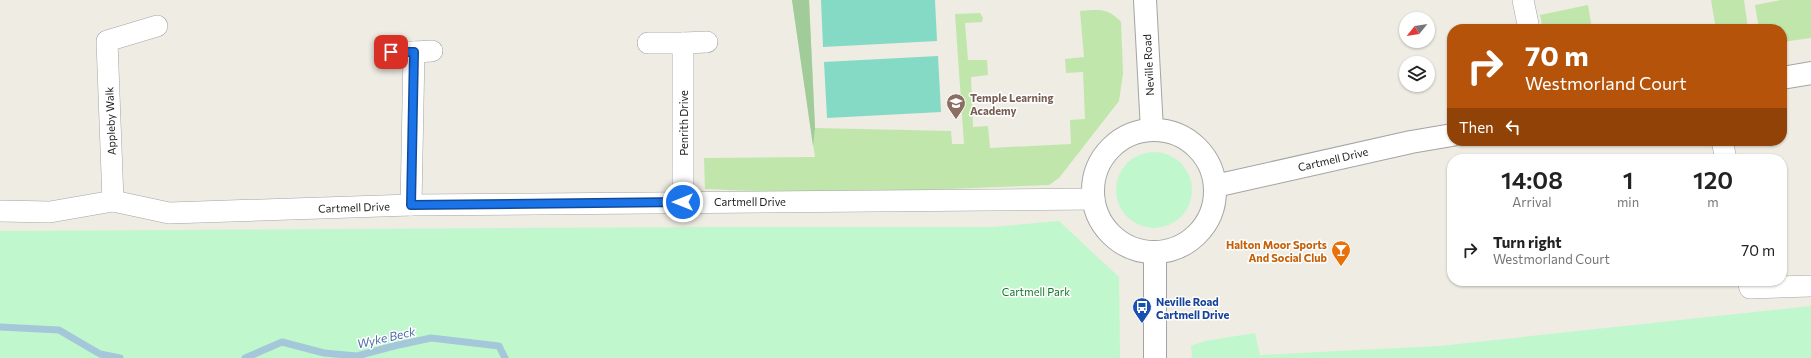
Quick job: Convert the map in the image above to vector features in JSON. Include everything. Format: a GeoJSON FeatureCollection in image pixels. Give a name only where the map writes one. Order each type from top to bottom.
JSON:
{"type":"FeatureCollection","features":[{"type":"Feature","properties":{"kind":"street","name":"Neville Road"},"geometry":{"type":"LineString","coordinates":[[1145,0],[1152,130]]}},
{"type":"Feature","properties":{"kind":"street"},"geometry":{"type":"LineString","coordinates":[[1523,0],[1528,24]]}},
{"type":"Feature","properties":{"kind":"street","name":"Appleby Walk"},"geometry":{"type":"LineString","coordinates":[[113,201],[107,35],[157,26]]}},
{"type":"Feature","properties":{"kind":"street"},"geometry":{"type":"LineString","coordinates":[[648,43],[707,42]]}},
{"type":"Feature","properties":{"kind":"street","name":"Penrith Drive"},"geometry":{"type":"LineString","coordinates":[[683,43],[683,202]]}},
{"type":"Feature","properties":{"kind":"street"},"geometry":{"type":"LineString","coordinates":[[391,52],[423,52],[411,205]]}},
{"type":"Feature","properties":{"kind":"street"},"geometry":{"type":"LineString","coordinates":[[1787,77],[1811,73]]}},
{"type":"Feature","properties":{"kind":"street"},"geometry":{"type":"LineString","coordinates":[[1152,130],[1170,132],[1187,140],[1201,152],[1211,168],[1215,186],[1214,206],[1206,224],[1192,239],[1175,249],[1154,252],[1135,249],[1114,237],[1106,228],[1098,214],[1094,199],[1095,177],[1103,158],[1117,143],[1136,133],[1152,130]]}},
{"type":"Feature","properties":{"kind":"street","name":"Cartmell Drive"},"geometry":{"type":"LineString","coordinates":[[1215,186],[1411,142],[1447,136]]}},
{"type":"Feature","properties":{"kind":"street","name":"Cartmell Drive"},"geometry":{"type":"LineString","coordinates":[[0,211],[50,212],[113,201],[169,213],[411,205],[1094,199]]}},
{"type":"Feature","properties":{"kind":"street"},"geometry":{"type":"LineString","coordinates":[[1154,252],[1155,358]]}},
{"type":"Feature","properties":{"kind":"street"},"geometry":{"type":"LineString","coordinates":[[1749,286],[1750,288],[1811,286]]}},
{"type":"Feature","properties":{"kind":"green space"},"geometry":{"type":"Polygon","coordinates":[[[792,0],[809,0],[815,128],[951,131],[952,144],[964,144],[955,14],[980,13],[983,18],[982,22],[965,23],[968,60],[987,60],[988,75],[971,77],[973,127],[988,126],[990,148],[1071,144],[1070,120],[1085,119],[1083,72],[1066,73],[1065,59],[1084,57],[1080,11],[1102,10],[1116,17],[1121,22],[1123,73],[1119,101],[1059,178],[1049,185],[821,194],[705,189],[704,158],[815,157],[792,0]]]}},
{"type":"Feature","properties":{"kind":"green space"},"geometry":{"type":"Polygon","coordinates":[[[792,0],[809,0],[815,128],[813,146],[792,0]]]}},
{"type":"Feature","properties":{"kind":"green space"},"geometry":{"type":"Polygon","coordinates":[[[821,0],[935,0],[937,41],[823,47],[821,0]]]}},
{"type":"Feature","properties":{"kind":"green space"},"geometry":{"type":"Polygon","coordinates":[[[1711,0],[1744,0],[1747,24],[1715,24],[1711,0]]]}},
{"type":"Feature","properties":{"kind":"green space"},"geometry":{"type":"Polygon","coordinates":[[[1781,0],[1811,0],[1811,38],[1787,41],[1787,24],[1758,24],[1755,5],[1781,0]]]}},
{"type":"Feature","properties":{"kind":"green space"},"geometry":{"type":"Polygon","coordinates":[[[1588,5],[1591,24],[1542,24],[1540,15],[1588,5]]]}},
{"type":"Feature","properties":{"kind":"green space"},"geometry":{"type":"Polygon","coordinates":[[[938,56],[941,112],[827,118],[824,62],[938,56]]]}},
{"type":"Feature","properties":{"kind":"green space"},"geometry":{"type":"Polygon","coordinates":[[[1154,152],[1168,155],[1181,163],[1189,176],[1192,190],[1189,204],[1181,217],[1168,225],[1154,228],[1140,225],[1127,217],[1119,204],[1116,190],[1119,176],[1127,163],[1140,155],[1154,152]]]}},
{"type":"Feature","properties":{"kind":"green space","name":"Cartmell Park"},"geometry":{"type":"Polygon","coordinates":[[[1059,221],[1119,277],[1120,358],[0,358],[0,231],[992,227],[1059,221]]]}},
{"type":"Feature","properties":{"kind":"green space"},"geometry":{"type":"Polygon","coordinates":[[[1811,306],[1811,358],[1192,358],[1191,346],[1205,341],[1255,333],[1260,355],[1439,346],[1811,306]]]}},
{"type":"Feature","properties":{"kind":"waterway","name":"Wyke Beck"},"geometry":{"type":"LineString","coordinates":[[0,327],[59,330],[100,354],[120,358]]}},
{"type":"Feature","properties":{"kind":"waterway","name":"Wyke Beck"},"geometry":{"type":"LineString","coordinates":[[245,358],[282,342],[324,353],[357,356],[431,338],[499,346],[505,358]]}},
{"type":"Feature","properties":{"kind":"place","name":"Temple Learning Academy"},"geometry":{"type":"Point","coordinates":[956,120]}},
{"type":"Feature","properties":{"kind":"place","name":"Halton Moor Sports And Social Club"},"geometry":{"type":"Point","coordinates":[1341,267]}},
{"type":"Feature","properties":{"kind":"place","name":"Neville Road Cartmell Drive"},"geometry":{"type":"Point","coordinates":[1142,324]}},
{"type":"Feature","properties":{"kind":"route"},"geometry":{"type":"LineString","coordinates":[[391,52],[414,52],[411,205],[683,202]]}}]}
